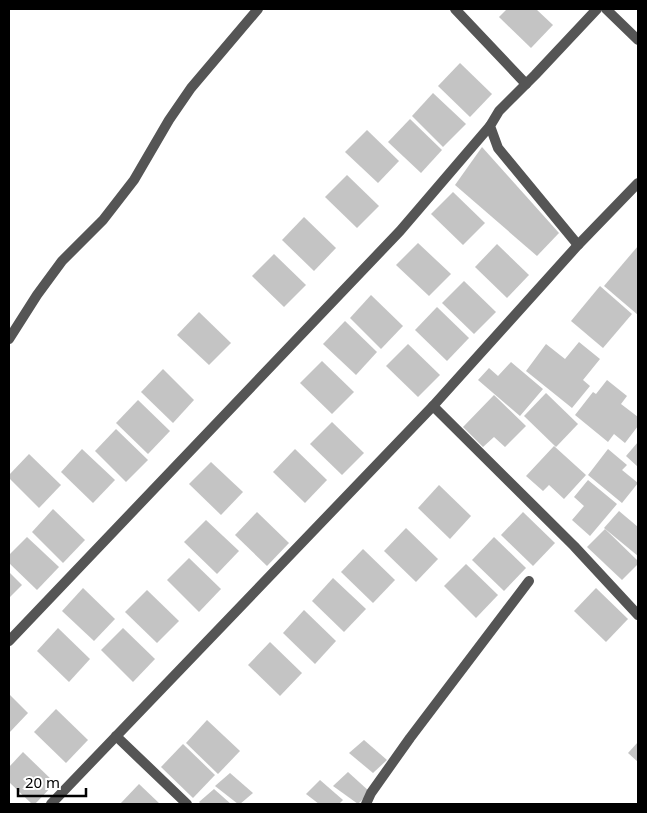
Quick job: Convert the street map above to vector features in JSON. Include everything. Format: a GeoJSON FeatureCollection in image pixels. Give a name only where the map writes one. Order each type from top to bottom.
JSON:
{"type":"FeatureCollection","features":[{"type":"Feature","properties":{"kind":"street"},"geometry":{"type":"LineString","coordinates":[[9,339],[36,295],[62,261],[103,220],[134,180],[169,120],[191,88],[258,9]]}},
{"type":"Feature","properties":{"kind":"street"},"geometry":{"type":"LineString","coordinates":[[455,9],[526,84]]}},
{"type":"Feature","properties":{"kind":"street"},"geometry":{"type":"LineString","coordinates":[[9,641],[400,231],[490,126],[499,111],[597,9]]}},
{"type":"Feature","properties":{"kind":"street"},"geometry":{"type":"LineString","coordinates":[[606,9],[638,40]]}},
{"type":"Feature","properties":{"kind":"street"},"geometry":{"type":"LineString","coordinates":[[490,126],[498,148],[578,244]]}},
{"type":"Feature","properties":{"kind":"street"},"geometry":{"type":"LineString","coordinates":[[51,804],[433,406],[578,244],[638,184]]}},
{"type":"Feature","properties":{"kind":"street"},"geometry":{"type":"LineString","coordinates":[[433,406],[574,546],[638,615]]}},
{"type":"Feature","properties":{"kind":"street"},"geometry":{"type":"LineString","coordinates":[[366,804],[371,793],[410,738],[529,581]]}},
{"type":"Feature","properties":{"kind":"street"},"geometry":{"type":"LineString","coordinates":[[116,736],[187,804]]}},
{"type":"Feature","properties":{"kind":"building"},"geometry":{"type":"Polygon","coordinates":[[[507,9],[536,9],[553,25],[531,48],[499,17],[507,9]]]}},
{"type":"Feature","properties":{"kind":"building"},"geometry":{"type":"Polygon","coordinates":[[[460,63],[492,94],[470,117],[438,86],[460,63]]]}},
{"type":"Feature","properties":{"kind":"building"},"geometry":{"type":"Polygon","coordinates":[[[433,93],[466,124],[443,147],[412,116],[433,93]]]}},
{"type":"Feature","properties":{"kind":"building"},"geometry":{"type":"Polygon","coordinates":[[[410,119],[442,150],[421,173],[388,142],[410,119]]]}},
{"type":"Feature","properties":{"kind":"building"},"geometry":{"type":"Polygon","coordinates":[[[367,130],[399,161],[378,183],[345,152],[367,130]]]}},
{"type":"Feature","properties":{"kind":"building"},"geometry":{"type":"Polygon","coordinates":[[[482,147],[559,233],[537,256],[455,185],[482,147]]]}},
{"type":"Feature","properties":{"kind":"building"},"geometry":{"type":"Polygon","coordinates":[[[347,175],[379,206],[357,228],[325,197],[347,175]]]}},
{"type":"Feature","properties":{"kind":"building"},"geometry":{"type":"Polygon","coordinates":[[[453,192],[485,223],[463,245],[431,214],[453,192]]]}},
{"type":"Feature","properties":{"kind":"building"},"geometry":{"type":"Polygon","coordinates":[[[304,217],[336,248],[314,271],[282,240],[304,217]]]}},
{"type":"Feature","properties":{"kind":"building"},"geometry":{"type":"Polygon","coordinates":[[[418,243],[451,274],[429,296],[396,265],[418,243]]]}},
{"type":"Feature","properties":{"kind":"building"},"geometry":{"type":"Polygon","coordinates":[[[497,244],[529,275],[507,298],[475,267],[497,244]]]}},
{"type":"Feature","properties":{"kind":"building"},"geometry":{"type":"Polygon","coordinates":[[[638,246],[638,315],[604,286],[638,246]]]}},
{"type":"Feature","properties":{"kind":"building"},"geometry":{"type":"Polygon","coordinates":[[[274,254],[306,285],[284,307],[252,276],[274,254]]]}},
{"type":"Feature","properties":{"kind":"building"},"geometry":{"type":"Polygon","coordinates":[[[464,281],[496,312],[474,334],[442,303],[464,281]]]}},
{"type":"Feature","properties":{"kind":"building"},"geometry":{"type":"Polygon","coordinates":[[[600,286],[632,314],[603,348],[571,321],[600,286]]]}},
{"type":"Feature","properties":{"kind":"building"},"geometry":{"type":"Polygon","coordinates":[[[371,295],[403,326],[381,349],[350,318],[371,295]]]}},
{"type":"Feature","properties":{"kind":"building"},"geometry":{"type":"Polygon","coordinates":[[[437,307],[469,338],[447,361],[415,330],[437,307]]]}},
{"type":"Feature","properties":{"kind":"building"},"geometry":{"type":"Polygon","coordinates":[[[199,312],[231,343],[209,365],[177,335],[199,312]]]}},
{"type":"Feature","properties":{"kind":"building"},"geometry":{"type":"Polygon","coordinates":[[[345,321],[377,352],[356,375],[323,344],[345,321]]]}},
{"type":"Feature","properties":{"kind":"building"},"geometry":{"type":"Polygon","coordinates":[[[579,342],[600,359],[583,380],[590,386],[572,408],[526,371],[546,344],[565,359],[579,342]]]}},
{"type":"Feature","properties":{"kind":"building"},"geometry":{"type":"Polygon","coordinates":[[[408,344],[440,375],[418,397],[386,366],[408,344]]]}},
{"type":"Feature","properties":{"kind":"building"},"geometry":{"type":"Polygon","coordinates":[[[322,361],[354,392],[332,414],[300,383],[322,361]]]}},
{"type":"Feature","properties":{"kind":"building"},"geometry":{"type":"Polygon","coordinates":[[[511,362],[543,389],[520,416],[478,380],[489,368],[498,376],[511,362]]]}},
{"type":"Feature","properties":{"kind":"building"},"geometry":{"type":"Polygon","coordinates":[[[163,369],[194,400],[173,423],[141,392],[163,369]]]}},
{"type":"Feature","properties":{"kind":"building"},"geometry":{"type":"Polygon","coordinates":[[[607,380],[627,396],[621,404],[638,417],[638,426],[625,443],[614,434],[608,442],[575,415],[593,392],[596,394],[607,380]]]}},
{"type":"Feature","properties":{"kind":"building"},"geometry":{"type":"Polygon","coordinates":[[[546,393],[578,424],[556,447],[524,416],[546,393]]]}},
{"type":"Feature","properties":{"kind":"building"},"geometry":{"type":"Polygon","coordinates":[[[494,395],[526,426],[505,447],[494,437],[483,447],[463,427],[494,395]]]}},
{"type":"Feature","properties":{"kind":"building"},"geometry":{"type":"Polygon","coordinates":[[[138,400],[170,431],[148,454],[116,423],[138,400]]]}},
{"type":"Feature","properties":{"kind":"building"},"geometry":{"type":"Polygon","coordinates":[[[332,422],[364,453],[342,475],[310,444],[332,422]]]}},
{"type":"Feature","properties":{"kind":"building"},"geometry":{"type":"Polygon","coordinates":[[[116,429],[148,460],[126,482],[95,451],[116,429]]]}},
{"type":"Feature","properties":{"kind":"building"},"geometry":{"type":"Polygon","coordinates":[[[638,442],[638,467],[626,456],[638,442]]]}},
{"type":"Feature","properties":{"kind":"building"},"geometry":{"type":"Polygon","coordinates":[[[554,446],[586,475],[564,499],[549,485],[543,491],[526,476],[554,446]]]}},
{"type":"Feature","properties":{"kind":"building"},"geometry":{"type":"Polygon","coordinates":[[[82,449],[115,480],[93,503],[61,472],[82,449]]]}},
{"type":"Feature","properties":{"kind":"building"},"geometry":{"type":"Polygon","coordinates":[[[295,449],[327,480],[305,503],[273,472],[295,449]]]}},
{"type":"Feature","properties":{"kind":"building"},"geometry":{"type":"Polygon","coordinates":[[[608,449],[627,465],[622,470],[638,483],[622,503],[588,475],[608,449]]]}},
{"type":"Feature","properties":{"kind":"building"},"geometry":{"type":"Polygon","coordinates":[[[29,454],[61,485],[39,508],[9,478],[9,475],[29,454]]]}},
{"type":"Feature","properties":{"kind":"building"},"geometry":{"type":"Polygon","coordinates":[[[211,462],[243,492],[221,515],[189,484],[211,462]]]}},
{"type":"Feature","properties":{"kind":"building"},"geometry":{"type":"Polygon","coordinates":[[[588,480],[617,504],[590,536],[572,520],[584,506],[574,497],[588,480]]]}},
{"type":"Feature","properties":{"kind":"building"},"geometry":{"type":"Polygon","coordinates":[[[439,485],[471,516],[450,539],[418,508],[439,485]]]}},
{"type":"Feature","properties":{"kind":"building"},"geometry":{"type":"Polygon","coordinates":[[[53,509],[85,540],[63,563],[32,532],[53,509]]]}},
{"type":"Feature","properties":{"kind":"building"},"geometry":{"type":"Polygon","coordinates":[[[619,511],[638,527],[638,556],[604,528],[619,511]]]}},
{"type":"Feature","properties":{"kind":"building"},"geometry":{"type":"Polygon","coordinates":[[[257,512],[289,543],[267,566],[235,535],[257,512]]]}},
{"type":"Feature","properties":{"kind":"building"},"geometry":{"type":"Polygon","coordinates":[[[523,512],[555,543],[533,566],[501,535],[523,512]]]}},
{"type":"Feature","properties":{"kind":"building"},"geometry":{"type":"Polygon","coordinates":[[[206,520],[239,551],[217,574],[184,542],[206,520]]]}},
{"type":"Feature","properties":{"kind":"building"},"geometry":{"type":"Polygon","coordinates":[[[406,528],[438,559],[416,582],[384,551],[406,528]]]}},
{"type":"Feature","properties":{"kind":"building"},"geometry":{"type":"Polygon","coordinates":[[[605,529],[638,561],[638,564],[622,580],[587,547],[605,529]]]}},
{"type":"Feature","properties":{"kind":"building"},"geometry":{"type":"Polygon","coordinates":[[[27,537],[59,567],[37,590],[9,563],[9,555],[27,537]]]}},
{"type":"Feature","properties":{"kind":"building"},"geometry":{"type":"Polygon","coordinates":[[[494,537],[526,568],[504,591],[472,560],[494,537]]]}},
{"type":"Feature","properties":{"kind":"building"},"geometry":{"type":"Polygon","coordinates":[[[363,549],[395,580],[373,603],[341,572],[363,549]]]}},
{"type":"Feature","properties":{"kind":"building"},"geometry":{"type":"Polygon","coordinates":[[[189,558],[221,589],[199,612],[167,580],[189,558]]]}},
{"type":"Feature","properties":{"kind":"building"},"geometry":{"type":"Polygon","coordinates":[[[466,564],[498,595],[476,618],[444,586],[466,564]]]}},
{"type":"Feature","properties":{"kind":"building"},"geometry":{"type":"Polygon","coordinates":[[[9,572],[22,585],[9,598],[9,572]]]}},
{"type":"Feature","properties":{"kind":"building"},"geometry":{"type":"Polygon","coordinates":[[[333,578],[366,609],[344,632],[312,601],[333,578]]]}},
{"type":"Feature","properties":{"kind":"building"},"geometry":{"type":"Polygon","coordinates":[[[83,588],[115,619],[94,641],[62,611],[83,588]]]}},
{"type":"Feature","properties":{"kind":"building"},"geometry":{"type":"Polygon","coordinates":[[[596,588],[628,619],[606,642],[574,611],[596,588]]]}},
{"type":"Feature","properties":{"kind":"building"},"geometry":{"type":"Polygon","coordinates":[[[147,590],[179,621],[157,643],[125,612],[147,590]]]}},
{"type":"Feature","properties":{"kind":"building"},"geometry":{"type":"Polygon","coordinates":[[[304,610],[336,641],[315,664],[283,633],[304,610]]]}},
{"type":"Feature","properties":{"kind":"building"},"geometry":{"type":"Polygon","coordinates":[[[58,628],[90,659],[69,682],[37,651],[58,628]]]}},
{"type":"Feature","properties":{"kind":"building"},"geometry":{"type":"Polygon","coordinates":[[[123,628],[155,659],[133,682],[101,650],[123,628]]]}},
{"type":"Feature","properties":{"kind":"building"},"geometry":{"type":"Polygon","coordinates":[[[270,642],[302,673],[280,696],[248,665],[270,642]]]}},
{"type":"Feature","properties":{"kind":"building"},"geometry":{"type":"Polygon","coordinates":[[[9,694],[28,713],[9,733],[9,694]]]}},
{"type":"Feature","properties":{"kind":"building"},"geometry":{"type":"Polygon","coordinates":[[[56,709],[88,740],[66,763],[34,732],[56,709]]]}},
{"type":"Feature","properties":{"kind":"building"},"geometry":{"type":"Polygon","coordinates":[[[207,720],[240,751],[218,774],[186,743],[207,720]]]}},
{"type":"Feature","properties":{"kind":"building"},"geometry":{"type":"Polygon","coordinates":[[[364,740],[387,760],[373,773],[349,753],[364,740]]]}},
{"type":"Feature","properties":{"kind":"building"},"geometry":{"type":"Polygon","coordinates":[[[638,742],[638,762],[628,753],[638,742]]]}},
{"type":"Feature","properties":{"kind":"building"},"geometry":{"type":"Polygon","coordinates":[[[183,744],[215,775],[193,798],[161,767],[183,744]]]}},
{"type":"Feature","properties":{"kind":"building"},"geometry":{"type":"Polygon","coordinates":[[[23,752],[55,783],[35,804],[32,804],[9,782],[9,767],[23,752]]]}},
{"type":"Feature","properties":{"kind":"building"},"geometry":{"type":"Polygon","coordinates":[[[348,772],[370,792],[358,804],[333,786],[348,772]]]}},
{"type":"Feature","properties":{"kind":"building"},"geometry":{"type":"Polygon","coordinates":[[[230,773],[253,793],[240,804],[215,786],[230,773]]]}},
{"type":"Feature","properties":{"kind":"building"},"geometry":{"type":"Polygon","coordinates":[[[320,780],[343,800],[339,804],[319,804],[306,794],[320,780]]]}},
{"type":"Feature","properties":{"kind":"building"},"geometry":{"type":"Polygon","coordinates":[[[139,784],[160,804],[120,804],[139,784]]]}},
{"type":"Feature","properties":{"kind":"building"},"geometry":{"type":"Polygon","coordinates":[[[214,789],[231,804],[201,804],[199,802],[214,789]]]}}]}
